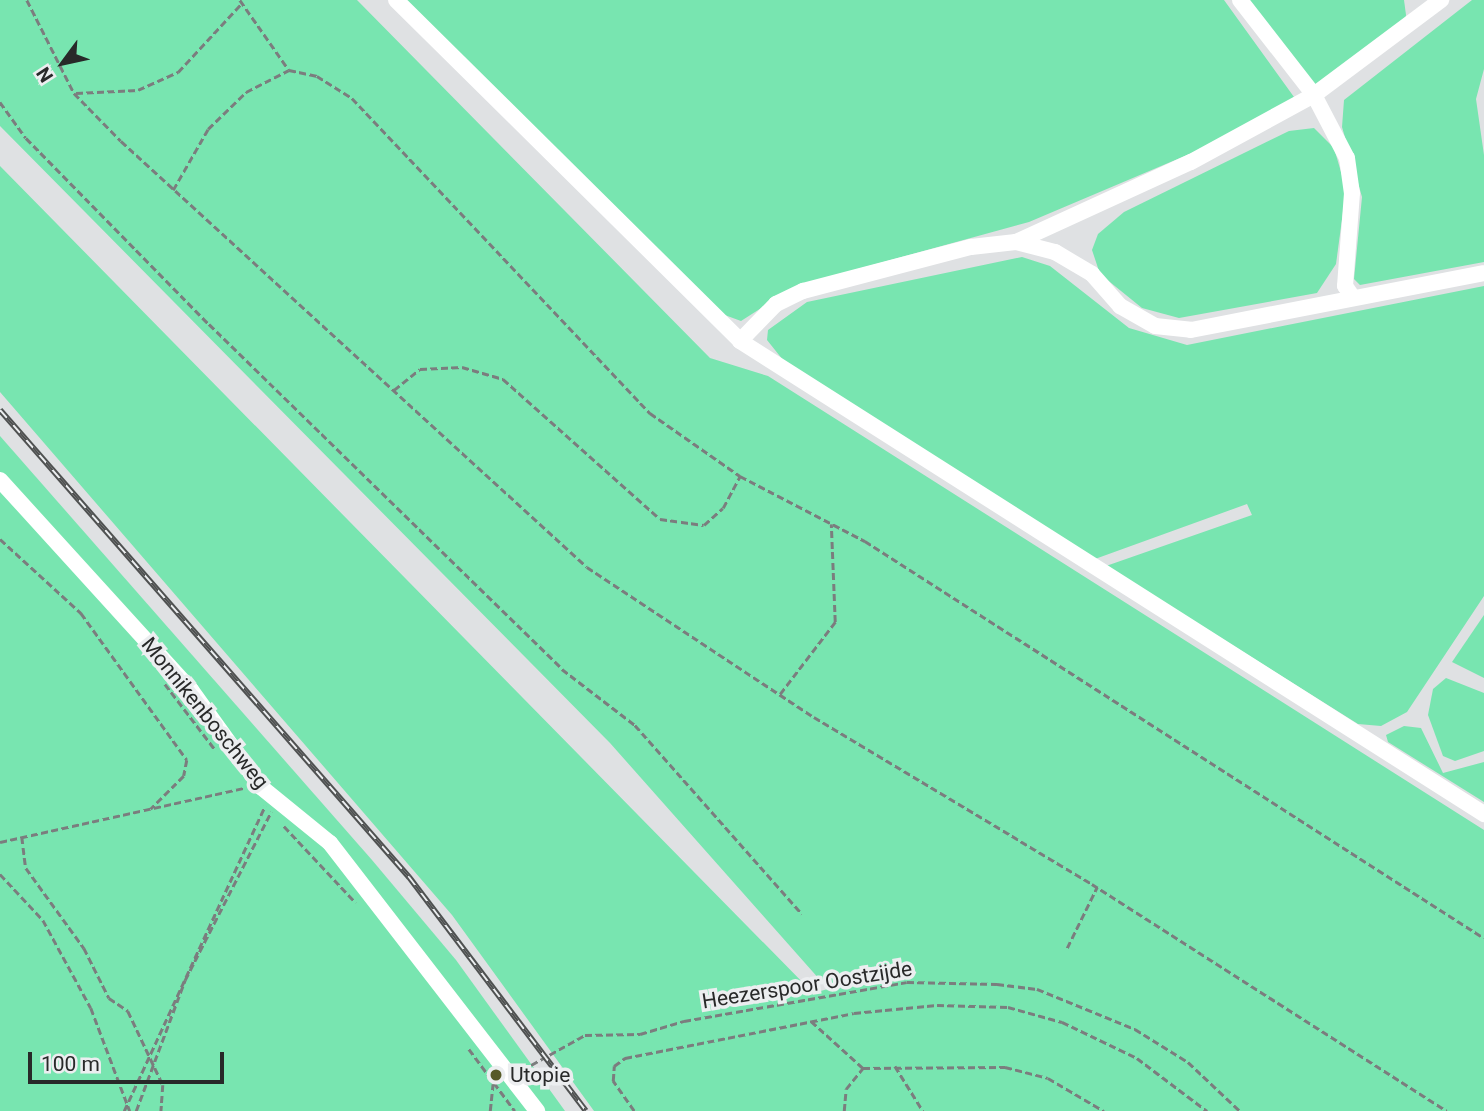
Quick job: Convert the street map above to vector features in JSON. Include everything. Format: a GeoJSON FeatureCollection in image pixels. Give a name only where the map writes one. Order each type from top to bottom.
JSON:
{"type":"FeatureCollection","features":[{"type":"Feature","properties":{"kind":"street"},"geometry":{"type":"LineString","coordinates":[[396,0],[740,341],[1484,814]]}},
{"type":"Feature","properties":{"kind":"street"},"geometry":{"type":"LineString","coordinates":[[1240,0],[1314,95],[1347,158],[1352,193],[1345,286],[1352,296]]}},
{"type":"Feature","properties":{"kind":"street"},"geometry":{"type":"LineString","coordinates":[[740,341],[776,304],[803,291],[971,247],[1016,242],[1191,162],[1314,95],[1441,0]]}},
{"type":"Feature","properties":{"kind":"street"},"geometry":{"type":"LineString","coordinates":[[1016,242],[1073,262],[1120,306],[1155,326],[1191,330],[1352,296],[1484,274]]}},
{"type":"Feature","properties":{"kind":"street","name":"Monnikenboschweg"},"geometry":{"type":"LineString","coordinates":[[0,480],[140,631],[271,803],[330,843],[513,1076],[537,1111]]}},
{"type":"Feature","properties":{"kind":"path"},"geometry":{"type":"LineString","coordinates":[[27,0],[74,93],[173,190],[587,567],[779,694],[1097,887],[1447,1111]]}},
{"type":"Feature","properties":{"kind":"path"},"geometry":{"type":"LineString","coordinates":[[74,93],[138,90],[178,72],[241,2],[289,70]]}},
{"type":"Feature","properties":{"kind":"path"},"geometry":{"type":"LineString","coordinates":[[173,190],[208,129],[246,92],[289,70],[317,76],[352,98],[650,413],[740,476],[831,524],[1484,938]]}},
{"type":"Feature","properties":{"kind":"path"},"geometry":{"type":"LineString","coordinates":[[0,102],[26,138],[209,324],[562,668],[635,725],[802,914]]}},
{"type":"Feature","properties":{"kind":"path"},"geometry":{"type":"LineString","coordinates":[[393,390],[420,369],[462,367],[503,379],[660,519],[704,525],[723,508],[740,476]]}},
{"type":"Feature","properties":{"kind":"path"},"geometry":{"type":"LineString","coordinates":[[779,694],[835,622],[831,524]]}},
{"type":"Feature","properties":{"kind":"path"},"geometry":{"type":"LineString","coordinates":[[0,539],[81,614],[187,760],[184,776],[151,809]]}},
{"type":"Feature","properties":{"kind":"path"},"geometry":{"type":"LineString","coordinates":[[0,842],[247,787]]}},
{"type":"Feature","properties":{"kind":"path"},"geometry":{"type":"LineString","coordinates":[[124,1111],[147,1056],[271,803]]}},
{"type":"Feature","properties":{"kind":"path"},"geometry":{"type":"LineString","coordinates":[[136,1111],[185,980],[271,803]]}},
{"type":"Feature","properties":{"kind":"path"},"geometry":{"type":"LineString","coordinates":[[22,837],[26,868],[84,948],[109,998],[128,1010],[163,1086],[161,1111]]}},
{"type":"Feature","properties":{"kind":"path"},"geometry":{"type":"LineString","coordinates":[[0,874],[43,920],[91,1008],[130,1111]]}},
{"type":"Feature","properties":{"kind":"path"},"geometry":{"type":"LineString","coordinates":[[1067,948],[1097,887]]}},
{"type":"Feature","properties":{"kind":"path","name":"Heezerspoor Oostzijde"},"geometry":{"type":"LineString","coordinates":[[513,1076],[557,1046],[585,1035],[640,1034],[684,1020],[907,982],[997,984],[1037,989],[1135,1029],[1188,1062],[1240,1111]]}},
{"type":"Feature","properties":{"kind":"path"},"geometry":{"type":"LineString","coordinates":[[634,1111],[613,1082],[614,1066],[625,1058],[810,1021],[937,1004],[1008,1007],[1062,1023],[1137,1058],[1207,1111]]}},
{"type":"Feature","properties":{"kind":"path"},"geometry":{"type":"LineString","coordinates":[[810,1021],[863,1068],[1005,1067],[1048,1078],[1104,1111]]}},
{"type":"Feature","properties":{"kind":"path"},"geometry":{"type":"LineString","coordinates":[[895,1066],[923,1111]]}},
{"type":"Feature","properties":{"kind":"path"},"geometry":{"type":"LineString","coordinates":[[844,1111],[846,1089],[863,1068]]}},
{"type":"Feature","properties":{"kind":"path"},"geometry":{"type":"LineString","coordinates":[[490,1111],[494,1084],[515,1111]]}},
{"type":"Feature","properties":{"kind":"green space"},"geometry":{"type":"Polygon","coordinates":[[[0,0],[357,0],[710,358],[768,376],[1484,830],[1484,1111],[594,1111],[452,915],[0,392],[0,166],[813,993],[828,989],[610,743],[0,126],[0,0]]]}},
{"type":"Feature","properties":{"kind":"green space"},"geometry":{"type":"Polygon","coordinates":[[[406,0],[1224,0],[1294,97],[1272,119],[1029,222],[796,286],[741,321],[722,314],[406,0]]]}},
{"type":"Feature","properties":{"kind":"green space"},"geometry":{"type":"Polygon","coordinates":[[[1244,0],[1404,0],[1405,25],[1327,87],[1310,83],[1244,0]]]}},
{"type":"Feature","properties":{"kind":"green space"},"geometry":{"type":"Polygon","coordinates":[[[1472,0],[1484,0],[1484,69],[1476,99],[1484,155],[1484,262],[1360,285],[1354,279],[1362,197],[1342,127],[1344,100],[1472,0]]]}},
{"type":"Feature","properties":{"kind":"green space"},"geometry":{"type":"Polygon","coordinates":[[[1314,128],[1334,148],[1346,189],[1336,264],[1317,293],[1179,318],[1142,308],[1100,274],[1092,250],[1098,234],[1124,212],[1289,131],[1314,128]]]}},
{"type":"Feature","properties":{"kind":"green space"},"geometry":{"type":"Polygon","coordinates":[[[1022,257],[1050,266],[1129,328],[1187,345],[1484,286],[1484,596],[1407,712],[1381,726],[1358,724],[1106,566],[1252,515],[1247,504],[1095,559],[783,360],[767,340],[768,330],[807,302],[1022,257]]]}},
{"type":"Feature","properties":{"kind":"green space"},"geometry":{"type":"Polygon","coordinates":[[[0,436],[372,860],[456,960],[565,1111],[0,1111],[0,436]]]}},
{"type":"Feature","properties":{"kind":"green space"},"geometry":{"type":"Polygon","coordinates":[[[1484,615],[1484,678],[1452,662],[1484,615]]]}},
{"type":"Feature","properties":{"kind":"green space"},"geometry":{"type":"Polygon","coordinates":[[[1446,678],[1484,693],[1484,751],[1455,761],[1443,756],[1428,715],[1433,689],[1446,678]]]}},
{"type":"Feature","properties":{"kind":"green space"},"geometry":{"type":"Polygon","coordinates":[[[1404,726],[1421,728],[1443,773],[1484,762],[1484,802],[1388,742],[1386,735],[1404,726]]]}},
{"type":"Feature","properties":{"kind":"railway"},"geometry":{"type":"LineString","coordinates":[[0,410],[409,877],[586,1111]]}},
{"type":"Feature","properties":{"kind":"place","name":"Utopie"},"geometry":{"type":"Point","coordinates":[496,1075]}}]}
